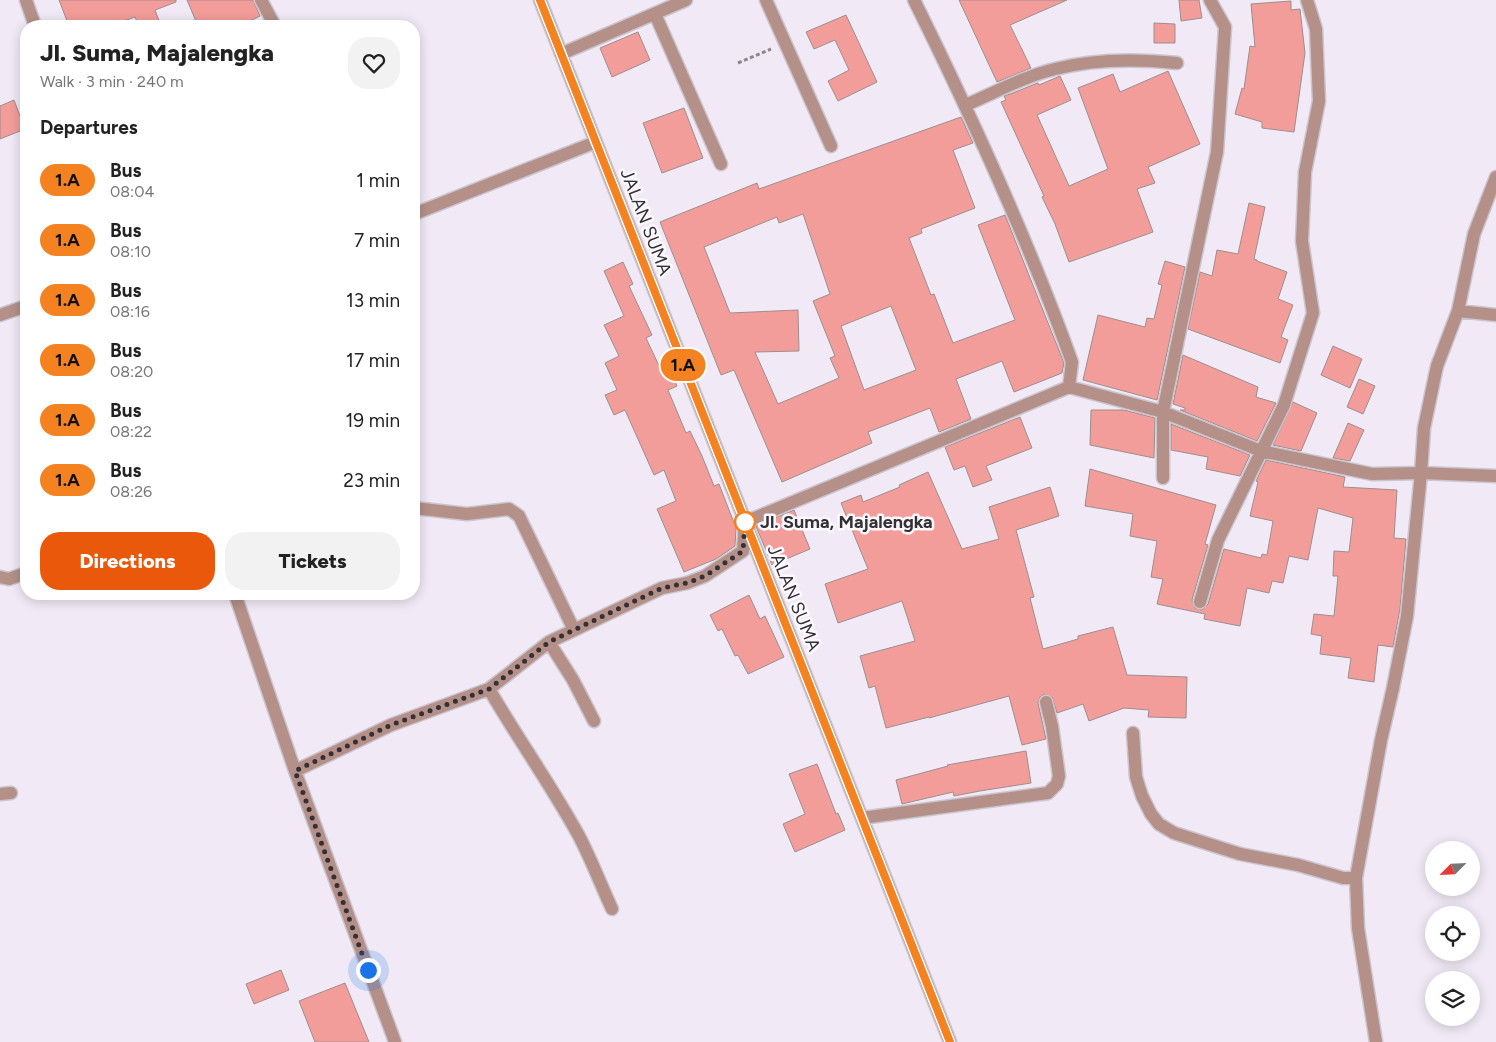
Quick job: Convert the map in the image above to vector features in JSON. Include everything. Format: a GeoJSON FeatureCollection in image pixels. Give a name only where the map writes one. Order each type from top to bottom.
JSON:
{"type":"FeatureCollection","features":[{"type":"Feature","properties":{"kind":"street"},"geometry":{"type":"LineString","coordinates":[[26,0],[33,20]]}},
{"type":"Feature","properties":{"kind":"street"},"geometry":{"type":"LineString","coordinates":[[261,0],[272,20]]}},
{"type":"Feature","properties":{"kind":"street","name":"JALAN SUMA"},"geometry":{"type":"LineString","coordinates":[[540,0],[950,1042]]}},
{"type":"Feature","properties":{"kind":"street"},"geometry":{"type":"LineString","coordinates":[[561,54],[686,0]]}},
{"type":"Feature","properties":{"kind":"street"},"geometry":{"type":"LineString","coordinates":[[766,0],[831,146]]}},
{"type":"Feature","properties":{"kind":"street"},"geometry":{"type":"LineString","coordinates":[[914,0],[966,105],[1013,210],[1056,317],[1072,362],[1069,387]]}},
{"type":"Feature","properties":{"kind":"street"},"geometry":{"type":"LineString","coordinates":[[1163,478],[1163,412],[1217,152],[1225,27],[1210,0]]}},
{"type":"Feature","properties":{"kind":"street"},"geometry":{"type":"LineString","coordinates":[[1200,602],[1218,540],[1284,405],[1313,313],[1302,241],[1305,172],[1318,101],[1316,29],[1307,0]]}},
{"type":"Feature","properties":{"kind":"street"},"geometry":{"type":"LineString","coordinates":[[655,14],[721,164]]}},
{"type":"Feature","properties":{"kind":"street"},"geometry":{"type":"LineString","coordinates":[[966,105],[1053,69],[1075,64],[1143,60],[1177,63]]}},
{"type":"Feature","properties":{"kind":"street"},"geometry":{"type":"LineString","coordinates":[[420,212],[596,142]]}},
{"type":"Feature","properties":{"kind":"street"},"geometry":{"type":"LineString","coordinates":[[1376,1042],[1358,928],[1356,878],[1381,740],[1407,616],[1424,428],[1437,366],[1458,311],[1474,234],[1496,178]]}},
{"type":"Feature","properties":{"kind":"street"},"geometry":{"type":"LineString","coordinates":[[0,315],[20,308]]}},
{"type":"Feature","properties":{"kind":"street"},"geometry":{"type":"LineString","coordinates":[[1458,311],[1496,314]]}},
{"type":"Feature","properties":{"kind":"street"},"geometry":{"type":"LineString","coordinates":[[295,771],[391,725],[489,689],[549,642],[662,588],[687,583],[705,576],[743,551],[745,522],[1069,387],[1163,412],[1261,451],[1372,474],[1421,473],[1496,476]]}},
{"type":"Feature","properties":{"kind":"street"},"geometry":{"type":"LineString","coordinates":[[420,509],[466,514],[509,509],[515,512],[519,516],[574,630]]}},
{"type":"Feature","properties":{"kind":"street"},"geometry":{"type":"LineString","coordinates":[[0,577],[9,579],[20,575]]}},
{"type":"Feature","properties":{"kind":"street"},"geometry":{"type":"LineString","coordinates":[[237,600],[295,771],[395,1042]]}},
{"type":"Feature","properties":{"kind":"street"},"geometry":{"type":"LineString","coordinates":[[549,642],[573,680],[594,721]]}},
{"type":"Feature","properties":{"kind":"street"},"geometry":{"type":"LineString","coordinates":[[489,689],[514,732],[545,777],[580,838],[612,909]]}},
{"type":"Feature","properties":{"kind":"street"},"geometry":{"type":"LineString","coordinates":[[862,818],[1048,793],[1057,784],[1059,776],[1052,726],[1046,702]]}},
{"type":"Feature","properties":{"kind":"street"},"geometry":{"type":"LineString","coordinates":[[1133,732],[1136,777],[1142,796],[1151,814],[1159,824],[1174,834],[1240,854],[1298,865],[1344,878],[1356,878]]}},
{"type":"Feature","properties":{"kind":"path"},"geometry":{"type":"LineString","coordinates":[[738,63],[785,42]]}},
{"type":"Feature","properties":{"kind":"building"},"geometry":{"type":"Polygon","coordinates":[[[59,0],[176,0],[176,2],[155,10],[159,20],[136,20],[135,17],[127,20],[67,20],[59,0]]]}},
{"type":"Feature","properties":{"kind":"building"},"geometry":{"type":"Polygon","coordinates":[[[187,0],[253,0],[260,16],[252,20],[195,20],[187,0]]]}},
{"type":"Feature","properties":{"kind":"building"},"geometry":{"type":"Polygon","coordinates":[[[959,0],[1067,0],[1010,25],[1031,68],[997,82],[959,0]]]}},
{"type":"Feature","properties":{"kind":"building"},"geometry":{"type":"Polygon","coordinates":[[[1179,0],[1199,0],[1202,18],[1181,21],[1179,0]]]}},
{"type":"Feature","properties":{"kind":"building"},"geometry":{"type":"Polygon","coordinates":[[[1291,1],[1291,10],[1300,9],[1305,53],[1294,132],[1262,128],[1262,122],[1235,114],[1242,88],[1244,89],[1250,46],[1255,47],[1251,4],[1291,1]]]}},
{"type":"Feature","properties":{"kind":"building"},"geometry":{"type":"Polygon","coordinates":[[[846,15],[877,82],[838,101],[828,81],[849,70],[835,40],[814,49],[806,32],[846,15]]]}},
{"type":"Feature","properties":{"kind":"building"},"geometry":{"type":"Polygon","coordinates":[[[1154,23],[1175,24],[1175,43],[1154,43],[1154,23]]]}},
{"type":"Feature","properties":{"kind":"building"},"geometry":{"type":"Polygon","coordinates":[[[638,32],[650,60],[612,77],[600,48],[638,32]]]}},
{"type":"Feature","properties":{"kind":"building"},"geometry":{"type":"Polygon","coordinates":[[[1168,71],[1200,144],[1148,167],[1155,183],[1137,189],[1153,232],[1069,262],[1055,224],[1042,197],[1044,196],[1001,102],[1006,100],[1004,96],[1060,76],[1071,100],[1037,115],[1069,186],[1108,169],[1078,88],[1113,74],[1120,92],[1168,71]]]}},
{"type":"Feature","properties":{"kind":"building"},"geometry":{"type":"Polygon","coordinates":[[[14,100],[20,116],[20,131],[0,139],[0,106],[14,100]]]}},
{"type":"Feature","properties":{"kind":"building"},"geometry":{"type":"Polygon","coordinates":[[[684,108],[703,158],[662,173],[643,123],[684,108]]]}},
{"type":"Feature","properties":{"kind":"building"},"geometry":{"type":"Polygon","coordinates":[[[961,117],[973,143],[953,150],[975,208],[921,229],[922,233],[909,238],[931,295],[934,294],[953,343],[1015,320],[978,225],[1005,215],[1064,363],[1062,373],[1014,392],[1002,361],[956,379],[971,419],[939,432],[930,408],[868,432],[872,443],[782,482],[734,370],[721,375],[660,222],[757,183],[759,189],[961,117]],[[803,214],[779,223],[777,217],[704,247],[730,313],[798,310],[799,351],[755,352],[778,404],[839,378],[830,358],[835,356],[813,301],[830,294],[803,214]],[[891,306],[841,326],[864,390],[916,370],[891,306]]]}},
{"type":"Feature","properties":{"kind":"building"},"geometry":{"type":"Polygon","coordinates":[[[1249,203],[1265,207],[1254,259],[1287,272],[1278,299],[1293,305],[1281,337],[1288,340],[1280,363],[1188,329],[1200,272],[1212,276],[1217,250],[1238,254],[1249,203]]]}},
{"type":"Feature","properties":{"kind":"building"},"geometry":{"type":"Polygon","coordinates":[[[1165,261],[1185,267],[1157,400],[1083,380],[1098,315],[1145,327],[1147,318],[1154,319],[1162,285],[1158,284],[1165,261]]]}},
{"type":"Feature","properties":{"kind":"building"},"geometry":{"type":"Polygon","coordinates":[[[623,262],[633,284],[629,286],[652,335],[646,338],[661,370],[668,366],[677,386],[668,390],[686,433],[690,431],[714,486],[719,484],[736,528],[735,546],[716,559],[684,572],[657,509],[676,501],[664,470],[654,475],[625,410],[614,415],[605,395],[617,390],[605,363],[619,356],[604,325],[624,316],[604,271],[623,262]]]}},
{"type":"Feature","properties":{"kind":"building"},"geometry":{"type":"Polygon","coordinates":[[[1333,346],[1362,359],[1350,388],[1321,375],[1333,346]]]}},
{"type":"Feature","properties":{"kind":"building"},"geometry":{"type":"Polygon","coordinates":[[[1183,355],[1258,387],[1256,397],[1276,403],[1257,441],[1180,410],[1185,410],[1185,408],[1173,404],[1183,355]]]}},
{"type":"Feature","properties":{"kind":"building"},"geometry":{"type":"Polygon","coordinates":[[[1359,379],[1375,386],[1363,414],[1347,407],[1359,379]]]}},
{"type":"Feature","properties":{"kind":"building"},"geometry":{"type":"Polygon","coordinates":[[[1293,402],[1317,413],[1301,451],[1273,445],[1293,402]]]}},
{"type":"Feature","properties":{"kind":"building"},"geometry":{"type":"Polygon","coordinates":[[[1091,410],[1124,410],[1155,418],[1154,458],[1090,445],[1091,410]]]}},
{"type":"Feature","properties":{"kind":"building"},"geometry":{"type":"Polygon","coordinates":[[[1020,417],[1032,448],[986,466],[992,480],[973,487],[965,466],[954,470],[945,447],[1020,417]]]}},
{"type":"Feature","properties":{"kind":"building"},"geometry":{"type":"Polygon","coordinates":[[[1348,423],[1364,430],[1350,461],[1333,458],[1348,423]]]}},
{"type":"Feature","properties":{"kind":"building"},"geometry":{"type":"Polygon","coordinates":[[[1171,424],[1250,455],[1240,476],[1206,469],[1208,457],[1171,450],[1171,424]]]}},
{"type":"Feature","properties":{"kind":"building"},"geometry":{"type":"Polygon","coordinates":[[[1266,460],[1345,477],[1343,487],[1397,490],[1394,538],[1406,539],[1400,609],[1393,647],[1378,645],[1374,682],[1348,678],[1351,658],[1320,654],[1322,636],[1311,634],[1314,614],[1334,616],[1338,576],[1333,576],[1334,551],[1349,552],[1353,518],[1318,508],[1308,560],[1289,556],[1283,583],[1272,581],[1269,593],[1247,588],[1240,626],[1204,619],[1205,614],[1157,604],[1163,579],[1151,577],[1157,541],[1130,536],[1133,514],[1085,506],[1090,469],[1216,505],[1205,544],[1208,545],[1192,600],[1195,608],[1202,610],[1208,604],[1224,549],[1261,558],[1262,554],[1267,555],[1273,521],[1250,516],[1258,482],[1256,481],[1266,460]]]}},
{"type":"Feature","properties":{"kind":"building"},"geometry":{"type":"Polygon","coordinates":[[[928,472],[962,549],[999,539],[989,507],[1050,487],[1059,516],[1016,530],[1034,597],[1030,598],[1043,649],[1078,639],[1078,636],[1113,627],[1127,675],[1187,677],[1186,718],[1148,717],[1149,710],[1124,708],[1089,721],[1083,704],[1057,713],[1052,697],[1045,694],[1040,697],[1038,703],[1046,739],[1022,745],[1009,696],[886,728],[875,686],[869,688],[860,656],[915,641],[902,601],[838,623],[825,584],[868,569],[841,503],[861,495],[863,502],[900,487],[899,485],[928,472]]]}},
{"type":"Feature","properties":{"kind":"building"},"geometry":{"type":"Polygon","coordinates":[[[794,510],[810,549],[772,565],[756,526],[794,510]]]}},
{"type":"Feature","properties":{"kind":"building"},"geometry":{"type":"Polygon","coordinates":[[[749,595],[760,619],[765,616],[784,657],[748,674],[738,655],[735,656],[722,629],[718,631],[710,615],[749,595]]]}},
{"type":"Feature","properties":{"kind":"building"},"geometry":{"type":"Polygon","coordinates":[[[1026,751],[1031,783],[954,796],[953,792],[902,804],[896,780],[947,765],[1026,751]]]}},
{"type":"Feature","properties":{"kind":"building"},"geometry":{"type":"Polygon","coordinates":[[[817,764],[836,814],[838,813],[845,830],[795,852],[783,824],[805,814],[789,774],[817,764]]]}},
{"type":"Feature","properties":{"kind":"building"},"geometry":{"type":"Polygon","coordinates":[[[281,970],[289,990],[254,1004],[246,984],[281,970]]]}},
{"type":"Feature","properties":{"kind":"building"},"geometry":{"type":"Polygon","coordinates":[[[345,983],[369,1042],[315,1042],[299,1001],[345,983]]]}},
{"type":"Feature","properties":{"kind":"bus line","name":"1.A"},"geometry":{"type":"LineString","coordinates":[[540,0],[950,1042]]}},
{"type":"Feature","properties":{"kind":"place","name":"Jl. Suma, Majalengka"},"geometry":{"type":"Point","coordinates":[745,522]}},
{"type":"Feature","properties":{"kind":"route"},"geometry":{"type":"LineString","coordinates":[[368,970],[295,771],[391,725],[489,689],[549,642],[662,588],[687,583],[705,576],[743,551],[745,522]]}}]}
